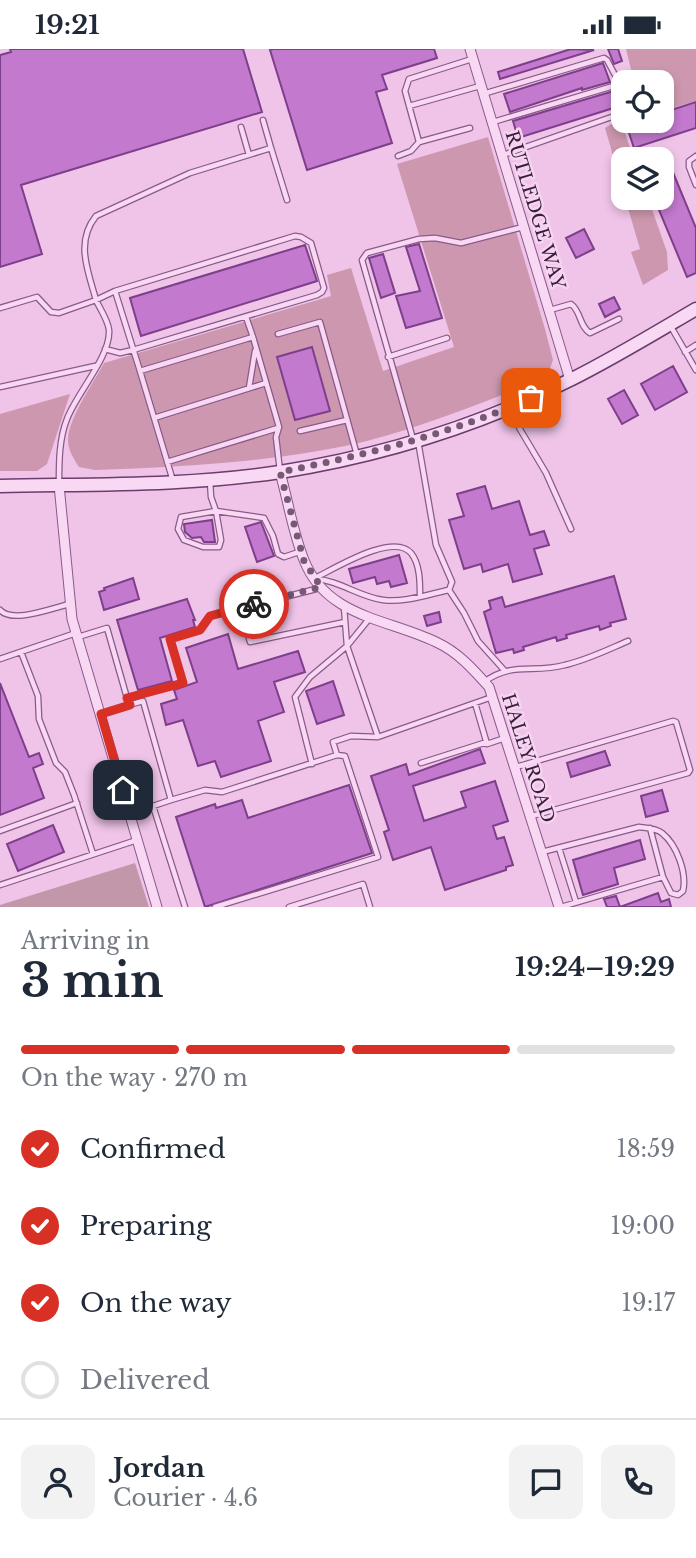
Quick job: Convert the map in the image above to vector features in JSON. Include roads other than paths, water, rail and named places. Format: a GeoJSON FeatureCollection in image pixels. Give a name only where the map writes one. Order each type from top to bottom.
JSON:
{"type":"FeatureCollection","features":[{"type":"Feature","properties":{"kind":"main road"},"geometry":{"type":"LineString","coordinates":[[0,486],[210,480],[280,472],[357,456],[416,440],[507,408],[570,380],[696,309]]}},
{"type":"Feature","properties":{"kind":"street","name":"RUTLEDGE WAY"},"geometry":{"type":"LineString","coordinates":[[471,54],[570,380]]}},
{"type":"Feature","properties":{"kind":"street","name":"HALEY ROAD"},"geometry":{"type":"LineString","coordinates":[[280,472],[304,561],[314,579],[332,600],[370,618],[436,642],[464,659],[484,682],[506,738],[559,907]]}},
{"type":"Feature","properties":{"kind":"street"},"geometry":{"type":"LineString","coordinates":[[59,485],[71,603],[77,635],[158,907]]}},
{"type":"Feature","properties":{"kind":"lane"},"geometry":{"type":"LineString","coordinates":[[419,142],[404,87],[409,79],[471,54]]}},
{"type":"Feature","properties":{"kind":"lane"},"geometry":{"type":"LineString","coordinates":[[409,106],[604,58],[611,70]]}},
{"type":"Feature","properties":{"kind":"lane"},"geometry":{"type":"LineString","coordinates":[[492,122],[611,87]]}},
{"type":"Feature","properties":{"kind":"lane"},"geometry":{"type":"LineString","coordinates":[[502,155],[611,117]]}},
{"type":"Feature","properties":{"kind":"lane"},"geometry":{"type":"LineString","coordinates":[[263,120],[287,199]]}},
{"type":"Feature","properties":{"kind":"lane"},"geometry":{"type":"LineString","coordinates":[[241,127],[249,155]]}},
{"type":"Feature","properties":{"kind":"lane"},"geometry":{"type":"LineString","coordinates":[[398,156],[411,151],[419,142],[470,128]]}},
{"type":"Feature","properties":{"kind":"lane"},"geometry":{"type":"LineString","coordinates":[[59,485],[65,421],[105,349],[109,335],[86,265],[84,246],[87,227],[96,216],[190,173],[271,148]]}},
{"type":"Feature","properties":{"kind":"lane"},"geometry":{"type":"LineString","coordinates":[[696,156],[689,162],[689,167],[696,185]]}},
{"type":"Feature","properties":{"kind":"lane"},"geometry":{"type":"LineString","coordinates":[[449,590],[452,582],[436,545],[416,440],[388,357],[362,260],[367,253],[419,239],[435,238],[461,243],[524,227]]}},
{"type":"Feature","properties":{"kind":"lane"},"geometry":{"type":"LineString","coordinates":[[0,308],[37,297],[51,312],[59,313],[115,291],[295,236],[311,243],[323,281],[322,292],[133,350],[120,353],[105,349]]}},
{"type":"Feature","properties":{"kind":"lane"},"geometry":{"type":"LineString","coordinates":[[115,291],[173,483]]}},
{"type":"Feature","properties":{"kind":"lane"},"geometry":{"type":"LineString","coordinates":[[549,311],[570,305],[576,308],[583,328],[590,333],[619,320]]}},
{"type":"Feature","properties":{"kind":"lane"},"geometry":{"type":"LineString","coordinates":[[246,316],[279,427],[276,437],[280,472]]}},
{"type":"Feature","properties":{"kind":"lane"},"geometry":{"type":"LineString","coordinates":[[278,334],[320,322],[357,456]]}},
{"type":"Feature","properties":{"kind":"lane"},"geometry":{"type":"LineString","coordinates":[[669,325],[696,370]]}},
{"type":"Feature","properties":{"kind":"lane"},"geometry":{"type":"LineString","coordinates":[[140,371],[253,337]]}},
{"type":"Feature","properties":{"kind":"lane"},"geometry":{"type":"LineString","coordinates":[[388,357],[447,338]]}},
{"type":"Feature","properties":{"kind":"lane"},"geometry":{"type":"LineString","coordinates":[[685,352],[696,345]]}},
{"type":"Feature","properties":{"kind":"lane"},"geometry":{"type":"LineString","coordinates":[[249,388],[256,346]]}},
{"type":"Feature","properties":{"kind":"lane"},"geometry":{"type":"LineString","coordinates":[[0,387],[96,365]]}},
{"type":"Feature","properties":{"kind":"lane"},"geometry":{"type":"LineString","coordinates":[[154,418],[266,383]]}},
{"type":"Feature","properties":{"kind":"lane"},"geometry":{"type":"LineString","coordinates":[[507,408],[546,473],[571,529]]}},
{"type":"Feature","properties":{"kind":"lane"},"geometry":{"type":"LineString","coordinates":[[300,431],[347,421]]}},
{"type":"Feature","properties":{"kind":"lane"},"geometry":{"type":"LineString","coordinates":[[167,461],[279,427]]}},
{"type":"Feature","properties":{"kind":"lane"},"geometry":{"type":"LineString","coordinates":[[210,480],[211,498],[216,511],[221,540],[219,547],[203,547],[184,540],[178,529],[181,517],[216,511],[264,518],[273,535],[278,554],[284,557],[301,551]]}},
{"type":"Feature","properties":{"kind":"lane"},"geometry":{"type":"LineString","coordinates":[[314,579],[368,553],[387,547],[401,547],[411,553],[419,571],[421,596]]}},
{"type":"Feature","properties":{"kind":"lane"},"geometry":{"type":"LineString","coordinates":[[314,579],[328,579],[358,593],[384,600],[449,590]]}},
{"type":"Feature","properties":{"kind":"lane"},"geometry":{"type":"LineString","coordinates":[[127,698],[183,683],[170,639],[200,630],[210,616],[321,587]]}},
{"type":"Feature","properties":{"kind":"lane"},"geometry":{"type":"LineString","coordinates":[[449,590],[478,641],[505,670]]}},
{"type":"Feature","properties":{"kind":"lane"},"geometry":{"type":"LineString","coordinates":[[0,610],[5,615],[14,617],[71,603]]}},
{"type":"Feature","properties":{"kind":"lane"},"geometry":{"type":"LineString","coordinates":[[344,607],[347,646],[378,737]]}},
{"type":"Feature","properties":{"kind":"lane"},"geometry":{"type":"LineString","coordinates":[[240,608],[250,642],[345,622]]}},
{"type":"Feature","properties":{"kind":"lane"},"geometry":{"type":"LineString","coordinates":[[312,764],[295,697],[310,677],[347,646],[370,618]]}},
{"type":"Feature","properties":{"kind":"lane"},"geometry":{"type":"LineString","coordinates":[[0,659],[107,628],[130,705]]}},
{"type":"Feature","properties":{"kind":"lane"},"geometry":{"type":"LineString","coordinates":[[484,682],[505,670],[562,666],[628,641]]}},
{"type":"Feature","properties":{"kind":"lane"},"geometry":{"type":"LineString","coordinates":[[21,652],[38,696],[39,719],[56,763],[65,772],[93,854]]}},
{"type":"Feature","properties":{"kind":"lane"},"geometry":{"type":"LineString","coordinates":[[337,755],[333,742],[351,736],[378,737],[492,697]]}},
{"type":"Feature","properties":{"kind":"lane"},"geometry":{"type":"LineString","coordinates":[[101,714],[143,701],[172,800]]}},
{"type":"Feature","properties":{"kind":"lane"},"geometry":{"type":"LineString","coordinates":[[475,703],[487,742]]}},
{"type":"Feature","properties":{"kind":"lane"},"geometry":{"type":"LineString","coordinates":[[515,767],[676,722],[690,770],[688,773],[530,817]]}},
{"type":"Feature","properties":{"kind":"lane"},"geometry":{"type":"LineString","coordinates":[[421,763],[506,738]]}},
{"type":"Feature","properties":{"kind":"lane"},"geometry":{"type":"LineString","coordinates":[[185,907],[153,806],[205,790],[222,792],[337,755],[345,756],[377,856],[215,907]]}},
{"type":"Feature","properties":{"kind":"lane"},"geometry":{"type":"LineString","coordinates":[[0,831],[77,803]]}},
{"type":"Feature","properties":{"kind":"lane"},"geometry":{"type":"LineString","coordinates":[[542,852],[639,827],[650,828],[661,832],[675,849],[686,881],[683,891],[678,895],[671,893],[663,877],[650,828]]}},
{"type":"Feature","properties":{"kind":"lane"},"geometry":{"type":"LineString","coordinates":[[0,885],[138,840]]}},
{"type":"Feature","properties":{"kind":"lane"},"geometry":{"type":"LineString","coordinates":[[559,848],[576,902]]}},
{"type":"Feature","properties":{"kind":"lane"},"geometry":{"type":"LineString","coordinates":[[559,907],[663,877]]}},
{"type":"Feature","properties":{"kind":"lane"},"geometry":{"type":"LineString","coordinates":[[289,907],[363,884],[370,907]]}},
{"type":"Feature","properties":{"kind":"lane"},"geometry":{"type":"LineString","coordinates":[[308,901],[310,907]]}}]}
